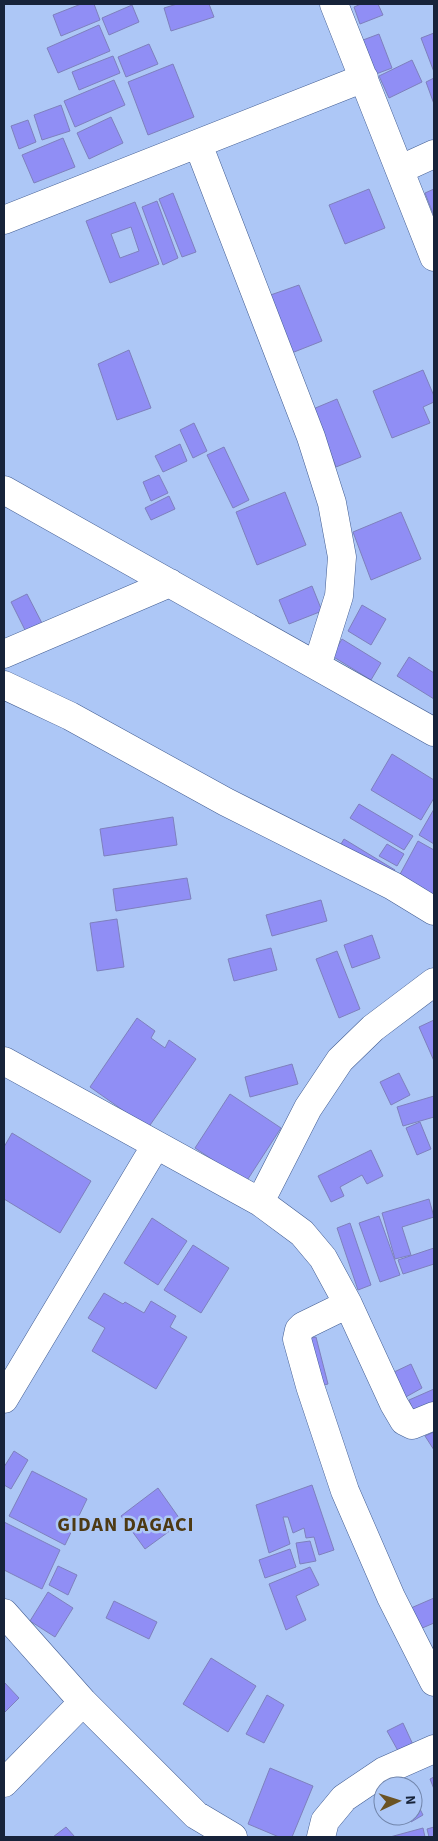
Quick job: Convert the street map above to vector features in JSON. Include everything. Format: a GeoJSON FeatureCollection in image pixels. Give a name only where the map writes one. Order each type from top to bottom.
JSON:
{"type":"FeatureCollection","features":[{"type":"Feature","properties":{"kind":"street"},"geometry":{"type":"LineString","coordinates":[[334,4],[401,169],[434,257]]}},
{"type":"Feature","properties":{"kind":"street"},"geometry":{"type":"LineString","coordinates":[[4,220],[364,78]]}},
{"type":"Feature","properties":{"kind":"street"},"geometry":{"type":"LineString","coordinates":[[198,144],[311,437],[332,503],[342,557],[339,596],[317,666]]}},
{"type":"Feature","properties":{"kind":"street"},"geometry":{"type":"LineString","coordinates":[[401,169],[434,154]]}},
{"type":"Feature","properties":{"kind":"street"},"geometry":{"type":"LineString","coordinates":[[4,490],[434,732]]}},
{"type":"Feature","properties":{"kind":"street"},"geometry":{"type":"LineString","coordinates":[[4,654],[170,583]]}},
{"type":"Feature","properties":{"kind":"street"},"geometry":{"type":"LineString","coordinates":[[4,685],[70,716],[226,802],[393,886],[434,911]]}},
{"type":"Feature","properties":{"kind":"street"},"geometry":{"type":"LineString","coordinates":[[260,1202],[308,1108],[340,1060],[373,1028],[434,982]]}},
{"type":"Feature","properties":{"kind":"street"},"geometry":{"type":"LineString","coordinates":[[4,1061],[260,1202],[302,1233],[323,1258],[348,1304],[394,1404],[404,1421],[412,1425],[434,1416]]}},
{"type":"Feature","properties":{"kind":"street"},"geometry":{"type":"LineString","coordinates":[[4,1398],[156,1145]]}},
{"type":"Feature","properties":{"kind":"street"},"geometry":{"type":"LineString","coordinates":[[348,1304],[303,1326],[299,1330],[297,1340],[310,1386],[345,1491],[391,1597],[434,1682]]}},
{"type":"Feature","properties":{"kind":"street"},"geometry":{"type":"LineString","coordinates":[[4,1613],[83,1702],[196,1815],[233,1837]]}},
{"type":"Feature","properties":{"kind":"street"},"geometry":{"type":"LineString","coordinates":[[4,1782],[83,1702]]}},
{"type":"Feature","properties":{"kind":"street"},"geometry":{"type":"LineString","coordinates":[[321,1837],[325,1820],[344,1798],[384,1771],[434,1749]]}},
{"type":"Feature","properties":{"kind":"building"},"geometry":{"type":"Polygon","coordinates":[[[81,4],[94,4],[100,20],[61,36],[53,15],[81,4]]]}},
{"type":"Feature","properties":{"kind":"building"},"geometry":{"type":"Polygon","coordinates":[[[177,4],[209,4],[214,17],[171,31],[164,8],[177,4]]]}},
{"type":"Feature","properties":{"kind":"building"},"geometry":{"type":"Polygon","coordinates":[[[361,4],[378,4],[383,15],[360,24],[354,7],[361,4]]]}},
{"type":"Feature","properties":{"kind":"building"},"geometry":{"type":"Polygon","coordinates":[[[132,5],[139,22],[109,35],[102,18],[132,5]]]}},
{"type":"Feature","properties":{"kind":"building"},"geometry":{"type":"Polygon","coordinates":[[[99,25],[110,51],[58,73],[47,48],[99,25]]]}},
{"type":"Feature","properties":{"kind":"building"},"geometry":{"type":"Polygon","coordinates":[[[434,33],[434,72],[421,38],[434,33]]]}},
{"type":"Feature","properties":{"kind":"building"},"geometry":{"type":"Polygon","coordinates":[[[379,34],[392,68],[376,74],[363,40],[379,34]]]}},
{"type":"Feature","properties":{"kind":"building"},"geometry":{"type":"Polygon","coordinates":[[[149,44],[158,64],[126,77],[118,57],[149,44]]]}},
{"type":"Feature","properties":{"kind":"building"},"geometry":{"type":"Polygon","coordinates":[[[113,56],[120,73],[79,90],[72,72],[113,56]]]}},
{"type":"Feature","properties":{"kind":"building"},"geometry":{"type":"Polygon","coordinates":[[[412,60],[422,82],[389,98],[379,76],[412,60]]]}},
{"type":"Feature","properties":{"kind":"building"},"geometry":{"type":"Polygon","coordinates":[[[173,64],[194,117],[148,135],[128,82],[173,64]]]}},
{"type":"Feature","properties":{"kind":"building"},"geometry":{"type":"Polygon","coordinates":[[[434,78],[434,104],[426,82],[434,78]]]}},
{"type":"Feature","properties":{"kind":"building"},"geometry":{"type":"Polygon","coordinates":[[[114,80],[125,105],[75,127],[64,101],[114,80]]]}},
{"type":"Feature","properties":{"kind":"building"},"geometry":{"type":"Polygon","coordinates":[[[61,105],[70,131],[42,140],[34,115],[61,105]]]}},
{"type":"Feature","properties":{"kind":"building"},"geometry":{"type":"Polygon","coordinates":[[[111,117],[123,143],[89,159],[77,133],[111,117]]]}},
{"type":"Feature","properties":{"kind":"building"},"geometry":{"type":"Polygon","coordinates":[[[28,120],[36,142],[19,149],[11,126],[28,120]]]}},
{"type":"Feature","properties":{"kind":"building"},"geometry":{"type":"Polygon","coordinates":[[[63,138],[75,167],[34,183],[22,155],[63,138]]]}},
{"type":"Feature","properties":{"kind":"building"},"geometry":{"type":"Polygon","coordinates":[[[369,189],[385,228],[345,244],[329,205],[369,189]]]}},
{"type":"Feature","properties":{"kind":"building"},"geometry":{"type":"Polygon","coordinates":[[[434,189],[434,216],[425,193],[434,189]]]}},
{"type":"Feature","properties":{"kind":"building"},"geometry":{"type":"Polygon","coordinates":[[[173,193],[196,252],[182,257],[159,199],[173,193]]]}},
{"type":"Feature","properties":{"kind":"building"},"geometry":{"type":"Polygon","coordinates":[[[157,201],[178,258],[163,265],[142,207],[157,201]]]}},
{"type":"Feature","properties":{"kind":"building"},"geometry":{"type":"Polygon","coordinates":[[[135,202],[159,264],[110,283],[86,221],[135,202]],[[131,227],[111,234],[120,258],[139,251],[131,227]]]}},
{"type":"Feature","properties":{"kind":"building"},"geometry":{"type":"Polygon","coordinates":[[[299,285],[322,341],[284,356],[262,298],[299,285]]]}},
{"type":"Feature","properties":{"kind":"building"},"geometry":{"type":"Polygon","coordinates":[[[129,350],[151,408],[117,420],[98,364],[129,350]]]}},
{"type":"Feature","properties":{"kind":"building"},"geometry":{"type":"Polygon","coordinates":[[[423,370],[434,396],[434,402],[423,407],[430,423],[392,438],[373,391],[423,370]]]}},
{"type":"Feature","properties":{"kind":"building"},"geometry":{"type":"Polygon","coordinates":[[[337,399],[361,457],[336,467],[313,409],[337,399]]]}},
{"type":"Feature","properties":{"kind":"building"},"geometry":{"type":"Polygon","coordinates":[[[194,423],[207,451],[193,458],[180,430],[194,423]]]}},
{"type":"Feature","properties":{"kind":"building"},"geometry":{"type":"Polygon","coordinates":[[[180,444],[187,461],[163,472],[155,456],[180,444]]]}},
{"type":"Feature","properties":{"kind":"building"},"geometry":{"type":"Polygon","coordinates":[[[224,447],[249,500],[233,508],[207,455],[224,447]]]}},
{"type":"Feature","properties":{"kind":"building"},"geometry":{"type":"Polygon","coordinates":[[[159,475],[168,493],[151,501],[143,482],[159,475]]]}},
{"type":"Feature","properties":{"kind":"building"},"geometry":{"type":"Polygon","coordinates":[[[285,492],[306,545],[257,565],[236,512],[285,492]]]}},
{"type":"Feature","properties":{"kind":"building"},"geometry":{"type":"Polygon","coordinates":[[[169,496],[175,509],[151,520],[145,508],[169,496]]]}},
{"type":"Feature","properties":{"kind":"building"},"geometry":{"type":"Polygon","coordinates":[[[401,512],[421,559],[371,580],[353,532],[401,512]]]}},
{"type":"Feature","properties":{"kind":"building"},"geometry":{"type":"Polygon","coordinates":[[[312,586],[322,611],[289,624],[279,600],[312,586]]]}},
{"type":"Feature","properties":{"kind":"building"},"geometry":{"type":"Polygon","coordinates":[[[27,594],[45,629],[29,638],[11,602],[27,594]]]}},
{"type":"Feature","properties":{"kind":"building"},"geometry":{"type":"Polygon","coordinates":[[[362,605],[386,619],[371,645],[348,631],[362,605]]]}},
{"type":"Feature","properties":{"kind":"building"},"geometry":{"type":"Polygon","coordinates":[[[342,639],[381,663],[371,680],[332,656],[342,639]]]}},
{"type":"Feature","properties":{"kind":"building"},"geometry":{"type":"Polygon","coordinates":[[[409,657],[434,673],[434,699],[397,676],[409,657]]]}},
{"type":"Feature","properties":{"kind":"building"},"geometry":{"type":"Polygon","coordinates":[[[392,754],[434,780],[434,798],[421,820],[371,790],[392,754]]]}},
{"type":"Feature","properties":{"kind":"building"},"geometry":{"type":"Polygon","coordinates":[[[359,804],[413,836],[404,850],[350,818],[359,804]]]}},
{"type":"Feature","properties":{"kind":"building"},"geometry":{"type":"Polygon","coordinates":[[[434,809],[434,844],[419,835],[434,809]]]}},
{"type":"Feature","properties":{"kind":"building"},"geometry":{"type":"Polygon","coordinates":[[[173,817],[177,845],[104,856],[100,829],[173,817]]]}},
{"type":"Feature","properties":{"kind":"building"},"geometry":{"type":"Polygon","coordinates":[[[344,839],[395,870],[389,880],[338,849],[344,839]]]}},
{"type":"Feature","properties":{"kind":"building"},"geometry":{"type":"Polygon","coordinates":[[[418,841],[434,850],[434,898],[398,878],[418,841]]]}},
{"type":"Feature","properties":{"kind":"building"},"geometry":{"type":"Polygon","coordinates":[[[387,844],[404,854],[397,866],[379,856],[387,844]]]}},
{"type":"Feature","properties":{"kind":"building"},"geometry":{"type":"Polygon","coordinates":[[[187,878],[191,899],[116,911],[113,889],[187,878]]]}},
{"type":"Feature","properties":{"kind":"building"},"geometry":{"type":"Polygon","coordinates":[[[321,900],[327,921],[272,936],[266,915],[321,900]]]}},
{"type":"Feature","properties":{"kind":"building"},"geometry":{"type":"Polygon","coordinates":[[[117,919],[124,967],[97,971],[90,923],[117,919]]]}},
{"type":"Feature","properties":{"kind":"building"},"geometry":{"type":"Polygon","coordinates":[[[372,935],[380,958],[352,968],[344,945],[372,935]]]}},
{"type":"Feature","properties":{"kind":"building"},"geometry":{"type":"Polygon","coordinates":[[[271,948],[277,970],[234,981],[228,959],[271,948]]]}},
{"type":"Feature","properties":{"kind":"building"},"geometry":{"type":"Polygon","coordinates":[[[337,951],[360,1009],[339,1018],[316,959],[337,951]]]}},
{"type":"Feature","properties":{"kind":"building"},"geometry":{"type":"Polygon","coordinates":[[[137,1018],[155,1031],[151,1038],[165,1048],[169,1040],[196,1059],[148,1128],[90,1087],[137,1018]]]}},
{"type":"Feature","properties":{"kind":"building"},"geometry":{"type":"Polygon","coordinates":[[[434,1020],[434,1061],[419,1027],[434,1020]]]}},
{"type":"Feature","properties":{"kind":"building"},"geometry":{"type":"Polygon","coordinates":[[[292,1064],[298,1084],[250,1097],[245,1077],[292,1064]]]}},
{"type":"Feature","properties":{"kind":"building"},"geometry":{"type":"Polygon","coordinates":[[[399,1073],[410,1095],[391,1105],[380,1082],[399,1073]]]}},
{"type":"Feature","properties":{"kind":"building"},"geometry":{"type":"Polygon","coordinates":[[[230,1094],[281,1128],[246,1182],[195,1148],[230,1094]]]}},
{"type":"Feature","properties":{"kind":"building"},"geometry":{"type":"Polygon","coordinates":[[[434,1096],[434,1117],[403,1126],[397,1107],[434,1096]]]}},
{"type":"Feature","properties":{"kind":"building"},"geometry":{"type":"Polygon","coordinates":[[[420,1122],[431,1149],[417,1155],[406,1128],[420,1122]]]}},
{"type":"Feature","properties":{"kind":"building"},"geometry":{"type":"Polygon","coordinates":[[[12,1133],[91,1181],[60,1233],[4,1199],[4,1147],[12,1133]]]}},
{"type":"Feature","properties":{"kind":"building"},"geometry":{"type":"Polygon","coordinates":[[[371,1150],[383,1176],[367,1184],[362,1175],[340,1187],[344,1196],[331,1202],[318,1176],[371,1150]]]}},
{"type":"Feature","properties":{"kind":"building"},"geometry":{"type":"Polygon","coordinates":[[[429,1199],[434,1217],[402,1227],[411,1255],[395,1259],[382,1213],[429,1199]]]}},
{"type":"Feature","properties":{"kind":"building"},"geometry":{"type":"Polygon","coordinates":[[[379,1216],[400,1275],[380,1282],[359,1223],[379,1216]]]}},
{"type":"Feature","properties":{"kind":"building"},"geometry":{"type":"Polygon","coordinates":[[[152,1218],[187,1241],[158,1285],[124,1263],[152,1218]]]}},
{"type":"Feature","properties":{"kind":"building"},"geometry":{"type":"Polygon","coordinates":[[[350,1223],[371,1285],[358,1290],[337,1228],[350,1223]]]}},
{"type":"Feature","properties":{"kind":"building"},"geometry":{"type":"Polygon","coordinates":[[[193,1245],[229,1268],[201,1313],[164,1290],[193,1245]]]}},
{"type":"Feature","properties":{"kind":"building"},"geometry":{"type":"Polygon","coordinates":[[[434,1248],[434,1264],[403,1274],[398,1260],[434,1248]]]}},
{"type":"Feature","properties":{"kind":"building"},"geometry":{"type":"Polygon","coordinates":[[[104,1293],[144,1313],[151,1301],[176,1316],[170,1327],[187,1337],[156,1389],[92,1351],[105,1328],[88,1318],[104,1293]]]}},
{"type":"Feature","properties":{"kind":"building"},"geometry":{"type":"Polygon","coordinates":[[[316,1337],[328,1384],[312,1388],[300,1341],[316,1337]]]}},
{"type":"Feature","properties":{"kind":"building"},"geometry":{"type":"Polygon","coordinates":[[[411,1364],[422,1388],[404,1398],[392,1373],[411,1364]]]}},
{"type":"Feature","properties":{"kind":"building"},"geometry":{"type":"Polygon","coordinates":[[[434,1389],[434,1408],[415,1416],[409,1400],[434,1389]]]}},
{"type":"Feature","properties":{"kind":"building"},"geometry":{"type":"Polygon","coordinates":[[[434,1432],[434,1450],[425,1436],[434,1432]]]}},
{"type":"Feature","properties":{"kind":"building"},"geometry":{"type":"Polygon","coordinates":[[[14,1451],[28,1460],[11,1489],[4,1485],[4,1467],[14,1451]]]}},
{"type":"Feature","properties":{"kind":"building"},"geometry":{"type":"Polygon","coordinates":[[[32,1471],[87,1499],[65,1545],[9,1516],[32,1471]]]}},
{"type":"Feature","properties":{"kind":"building"},"geometry":{"type":"Polygon","coordinates":[[[312,1485],[334,1550],[319,1555],[314,1537],[306,1538],[304,1528],[293,1533],[288,1517],[283,1517],[290,1544],[269,1553],[256,1505],[312,1485]]]}},
{"type":"Feature","properties":{"kind":"building"},"geometry":{"type":"Polygon","coordinates":[[[158,1488],[182,1522],[145,1549],[121,1516],[158,1488]]]}},
{"type":"Feature","properties":{"kind":"building"},"geometry":{"type":"Polygon","coordinates":[[[4,1522],[60,1550],[42,1589],[4,1570],[4,1522]]]}},
{"type":"Feature","properties":{"kind":"building"},"geometry":{"type":"Polygon","coordinates":[[[310,1541],[316,1561],[300,1564],[296,1543],[310,1541]]]}},
{"type":"Feature","properties":{"kind":"building"},"geometry":{"type":"Polygon","coordinates":[[[290,1549],[296,1567],[265,1578],[259,1560],[290,1549]]]}},
{"type":"Feature","properties":{"kind":"building"},"geometry":{"type":"Polygon","coordinates":[[[58,1566],[77,1575],[68,1595],[49,1585],[58,1566]]]}},
{"type":"Feature","properties":{"kind":"building"},"geometry":{"type":"Polygon","coordinates":[[[310,1567],[319,1585],[296,1596],[306,1620],[286,1630],[269,1584],[310,1567]]]}},
{"type":"Feature","properties":{"kind":"building"},"geometry":{"type":"Polygon","coordinates":[[[48,1592],[73,1608],[55,1637],[30,1621],[48,1592]]]}},
{"type":"Feature","properties":{"kind":"building"},"geometry":{"type":"Polygon","coordinates":[[[434,1598],[434,1623],[413,1632],[404,1611],[434,1598]]]}},
{"type":"Feature","properties":{"kind":"building"},"geometry":{"type":"Polygon","coordinates":[[[114,1601],[157,1622],[149,1639],[106,1618],[114,1601]]]}},
{"type":"Feature","properties":{"kind":"building"},"geometry":{"type":"Polygon","coordinates":[[[211,1658],[256,1686],[228,1732],[183,1704],[211,1658]]]}},
{"type":"Feature","properties":{"kind":"building"},"geometry":{"type":"Polygon","coordinates":[[[4,1682],[19,1698],[4,1713],[4,1682]]]}},
{"type":"Feature","properties":{"kind":"building"},"geometry":{"type":"Polygon","coordinates":[[[267,1695],[284,1705],[264,1743],[246,1734],[267,1695]]]}},
{"type":"Feature","properties":{"kind":"building"},"geometry":{"type":"Polygon","coordinates":[[[403,1723],[415,1749],[402,1758],[387,1731],[403,1723]]]}},
{"type":"Feature","properties":{"kind":"building"},"geometry":{"type":"Polygon","coordinates":[[[270,1768],[313,1786],[292,1837],[279,1837],[248,1824],[270,1768]]]}},
{"type":"Feature","properties":{"kind":"building"},"geometry":{"type":"Polygon","coordinates":[[[434,1777],[434,1789],[430,1779],[434,1777]]]}},
{"type":"Feature","properties":{"kind":"building"},"geometry":{"type":"Polygon","coordinates":[[[66,1827],[75,1837],[53,1837],[66,1827]]]}},
{"type":"Feature","properties":{"kind":"building"},"geometry":{"type":"Polygon","coordinates":[[[434,1827],[434,1837],[429,1837],[427,1829],[434,1827]]]}},
{"type":"Feature","properties":{"kind":"building"},"geometry":{"type":"Polygon","coordinates":[[[423,1828],[425,1837],[390,1837],[423,1828]]]}},
{"type":"Feature","properties":{"kind":"district","name":"GIDAN DAGACI"},"geometry":{"type":"Point","coordinates":[126,1525]}}]}
